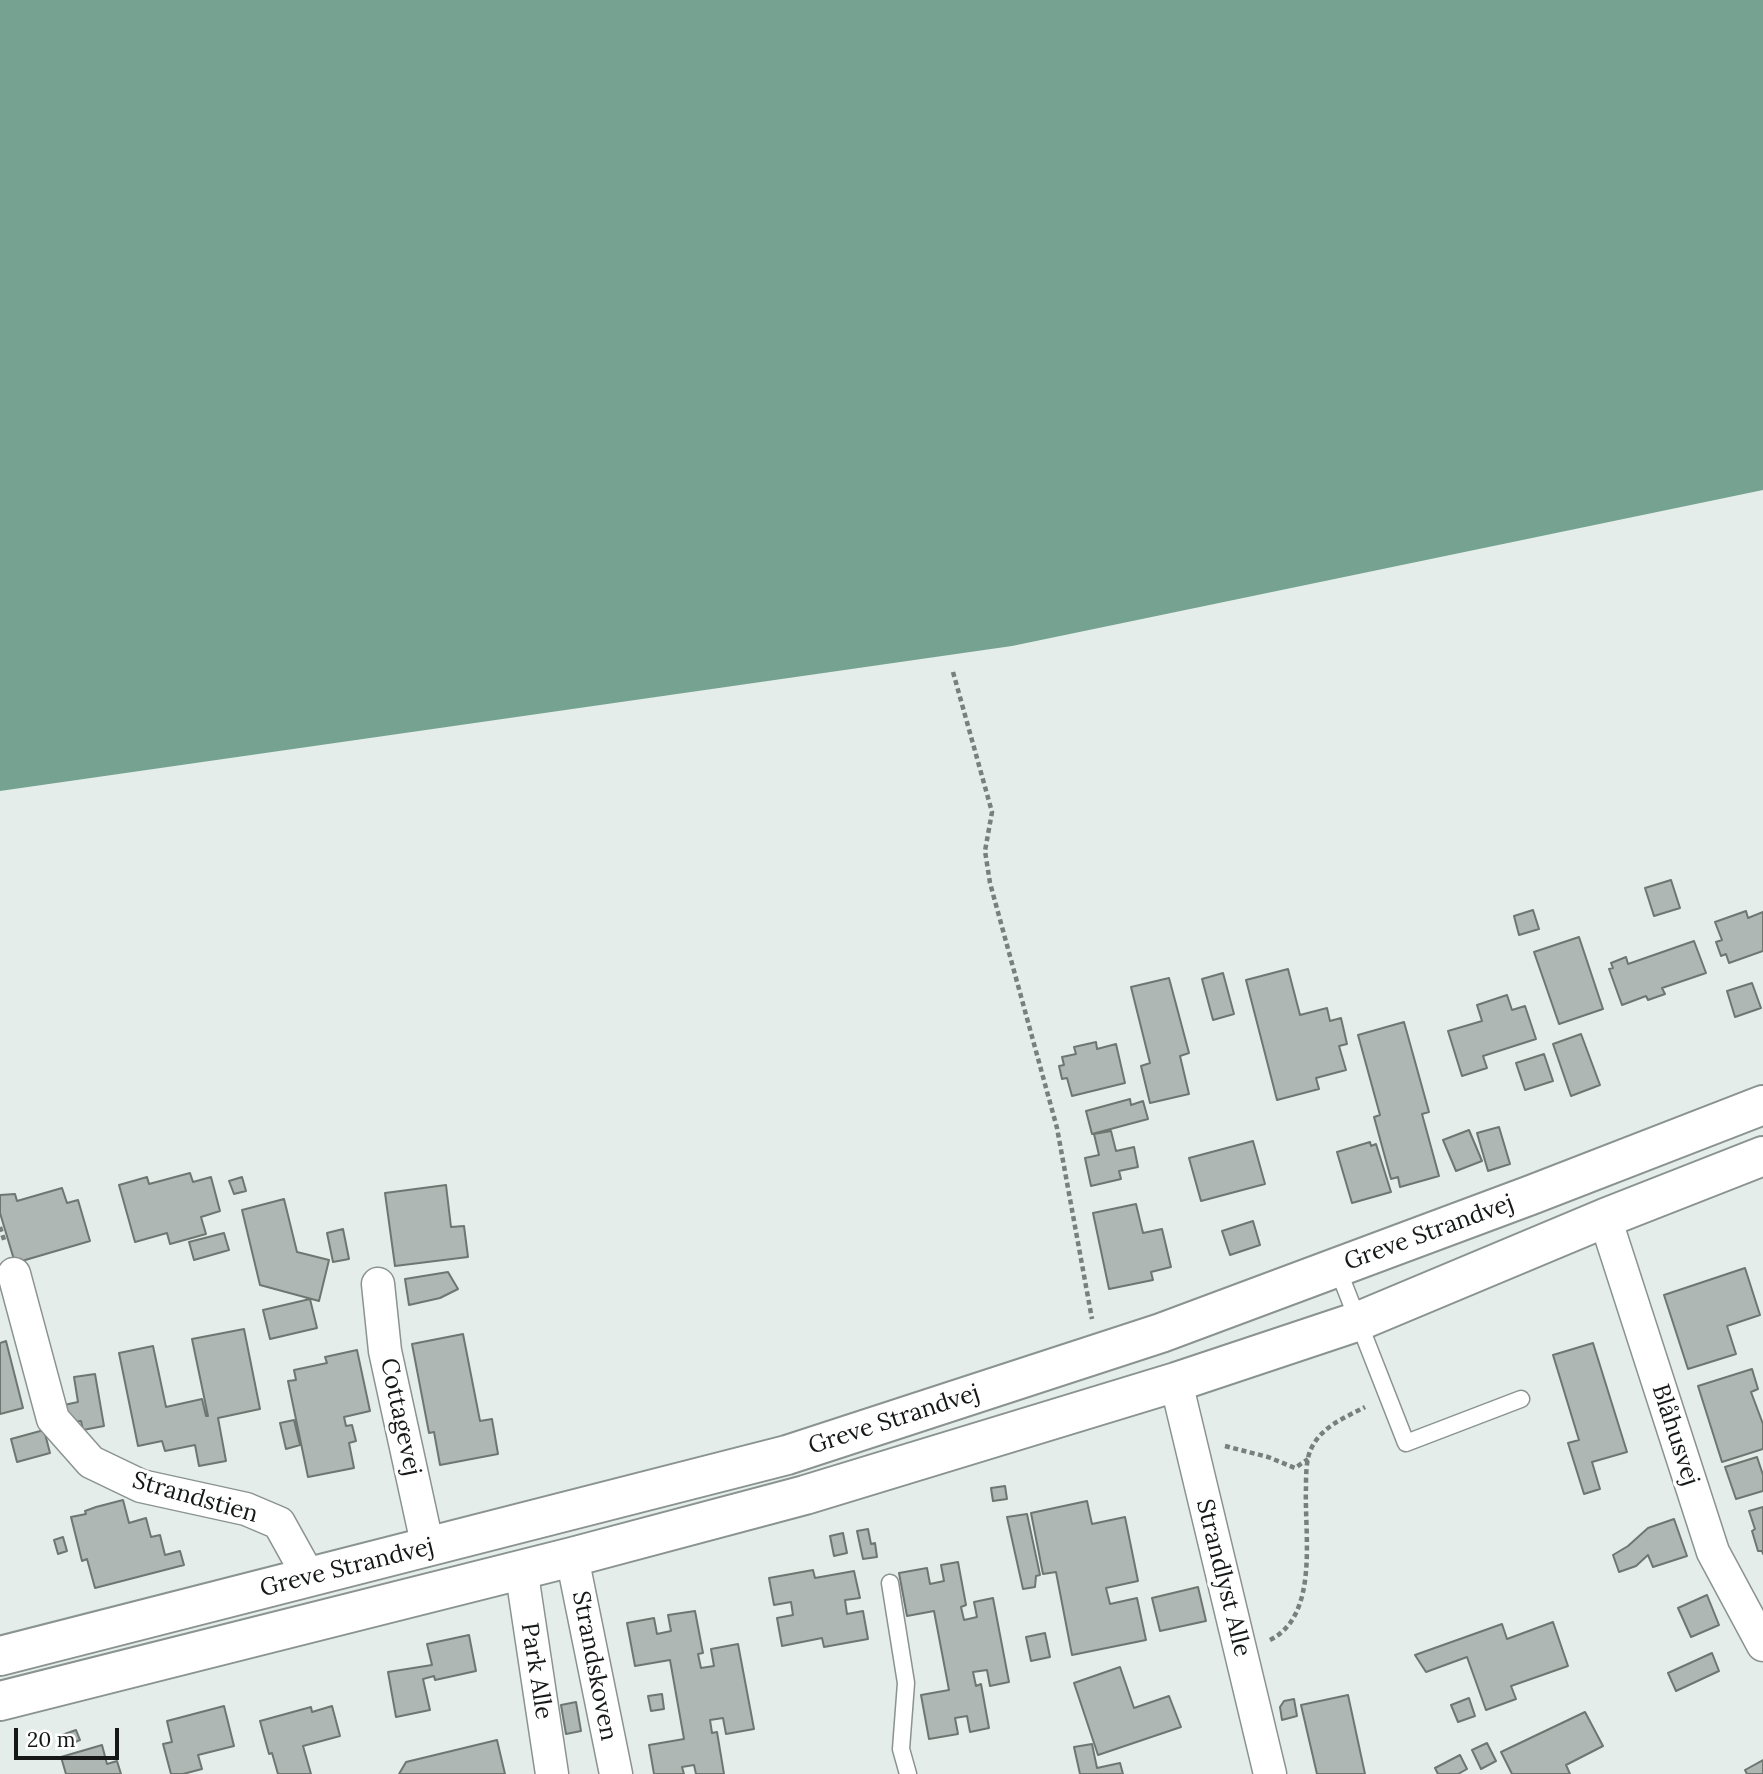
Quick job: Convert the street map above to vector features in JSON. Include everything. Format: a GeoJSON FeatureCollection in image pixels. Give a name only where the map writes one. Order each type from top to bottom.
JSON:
{"type":"FeatureCollection","features":[{"type":"Feature","properties":{"kind":"main road","name":"Greve Strandvej"},"geometry":{"type":"LineString","coordinates":[[0,1656],[787,1455],[1098,1354],[1337,1268],[1763,1105]]}},
{"type":"Feature","properties":{"kind":"main road","name":"Greve Strandvej"},"geometry":{"type":"LineString","coordinates":[[0,1701],[572,1557],[805,1494],[1176,1382],[1359,1321],[1605,1218],[1763,1156]]}},
{"type":"Feature","properties":{"kind":"street","name":"Blåhusvej"},"geometry":{"type":"LineString","coordinates":[[1605,1218],[1713,1552],[1763,1645]]}},
{"type":"Feature","properties":{"kind":"street","name":"Strandstien"},"geometry":{"type":"LineString","coordinates":[[14,1274],[53,1419],[91,1462],[141,1486],[246,1509],[279,1523],[309,1577]]}},
{"type":"Feature","properties":{"kind":"street","name":"Cottagevej"},"geometry":{"type":"LineString","coordinates":[[378,1284],[385,1351],[428,1548]]}},
{"type":"Feature","properties":{"kind":"street","name":"Strandlyst Alle"},"geometry":{"type":"LineString","coordinates":[[1176,1382],[1270,1774]]}},
{"type":"Feature","properties":{"kind":"street","name":"Strandskoven"},"geometry":{"type":"LineString","coordinates":[[572,1557],[616,1774]]}},
{"type":"Feature","properties":{"kind":"street","name":"Park Alle"},"geometry":{"type":"LineString","coordinates":[[521,1569],[552,1774]]}},
{"type":"Feature","properties":{"kind":"lane"},"geometry":{"type":"LineString","coordinates":[[1337,1268],[1406,1443],[1521,1399]]}},
{"type":"Feature","properties":{"kind":"lane"},"geometry":{"type":"LineString","coordinates":[[890,1583],[906,1683],[901,1749],[908,1774]]}},
{"type":"Feature","properties":{"kind":"path"},"geometry":{"type":"LineString","coordinates":[[953,672],[992,812],[985,850],[990,883],[1057,1128],[1098,1354]]}},
{"type":"Feature","properties":{"kind":"path"},"geometry":{"type":"LineString","coordinates":[[1241,1655],[1279,1636],[1296,1617],[1306,1580],[1305,1520],[1310,1450],[1328,1427],[1387,1395]]}},
{"type":"Feature","properties":{"kind":"path"},"geometry":{"type":"LineString","coordinates":[[1190,1440],[1235,1447],[1295,1468],[1309,1459]]}},
{"type":"Feature","properties":{"kind":"shaded area"},"geometry":{"type":"Polygon","coordinates":[[[0,0],[1763,0],[1763,490],[1012,646],[0,791],[0,0]]]}},
{"type":"Feature","properties":{"kind":"building"},"geometry":{"type":"Polygon","coordinates":[[[1671,880],[1680,908],[1654,916],[1645,888],[1671,880]]]}},
{"type":"Feature","properties":{"kind":"building"},"geometry":{"type":"Polygon","coordinates":[[[1533,910],[1539,929],[1519,935],[1514,916],[1533,910]]]}},
{"type":"Feature","properties":{"kind":"building"},"geometry":{"type":"Polygon","coordinates":[[[1746,911],[1748,918],[1763,912],[1763,951],[1729,963],[1726,954],[1721,956],[1716,942],[1722,940],[1715,922],[1746,911]]]}},
{"type":"Feature","properties":{"kind":"building"},"geometry":{"type":"Polygon","coordinates":[[[1579,937],[1603,1009],[1559,1024],[1534,952],[1579,937]]]}},
{"type":"Feature","properties":{"kind":"building"},"geometry":{"type":"Polygon","coordinates":[[[1694,941],[1706,973],[1662,988],[1665,994],[1648,1000],[1646,996],[1622,1005],[1609,969],[1613,968],[1611,963],[1626,957],[1628,964],[1694,941]]]}},
{"type":"Feature","properties":{"kind":"building"},"geometry":{"type":"Polygon","coordinates":[[[1288,969],[1300,1015],[1327,1008],[1330,1021],[1341,1018],[1347,1044],[1339,1046],[1346,1070],[1316,1078],[1319,1089],[1277,1100],[1246,980],[1288,969]]]}},
{"type":"Feature","properties":{"kind":"building"},"geometry":{"type":"Polygon","coordinates":[[[1223,973],[1234,1014],[1213,1020],[1202,979],[1223,973]]]}},
{"type":"Feature","properties":{"kind":"building"},"geometry":{"type":"Polygon","coordinates":[[[1169,978],[1189,1053],[1180,1056],[1189,1094],[1150,1103],[1141,1066],[1150,1063],[1131,987],[1169,978]]]}},
{"type":"Feature","properties":{"kind":"building"},"geometry":{"type":"Polygon","coordinates":[[[1752,983],[1761,1008],[1735,1017],[1727,991],[1752,983]]]}},
{"type":"Feature","properties":{"kind":"building"},"geometry":{"type":"Polygon","coordinates":[[[1507,995],[1512,1010],[1525,1006],[1536,1039],[1483,1056],[1487,1068],[1462,1076],[1448,1031],[1482,1021],[1477,1005],[1507,995]]]}},
{"type":"Feature","properties":{"kind":"building"},"geometry":{"type":"Polygon","coordinates":[[[1404,1022],[1429,1112],[1422,1114],[1439,1176],[1400,1187],[1398,1177],[1391,1179],[1374,1117],[1380,1115],[1358,1035],[1404,1022]]]}},
{"type":"Feature","properties":{"kind":"building"},"geometry":{"type":"Polygon","coordinates":[[[1581,1034],[1600,1085],[1571,1096],[1553,1044],[1581,1034]]]}},
{"type":"Feature","properties":{"kind":"building"},"geometry":{"type":"Polygon","coordinates":[[[1096,1042],[1097,1049],[1116,1044],[1125,1083],[1072,1096],[1067,1078],[1062,1079],[1059,1066],[1064,1065],[1062,1057],[1076,1054],[1074,1047],[1096,1042]]]}},
{"type":"Feature","properties":{"kind":"building"},"geometry":{"type":"Polygon","coordinates":[[[1544,1054],[1553,1081],[1525,1090],[1516,1063],[1544,1054]]]}},
{"type":"Feature","properties":{"kind":"building"},"geometry":{"type":"Polygon","coordinates":[[[1130,1099],[1131,1105],[1143,1101],[1148,1119],[1092,1134],[1086,1111],[1130,1099]]]}},
{"type":"Feature","properties":{"kind":"building"},"geometry":{"type":"Polygon","coordinates":[[[1499,1127],[1510,1164],[1488,1171],[1477,1133],[1499,1127]]]}},
{"type":"Feature","properties":{"kind":"building"},"geometry":{"type":"Polygon","coordinates":[[[1469,1130],[1482,1161],[1456,1171],[1443,1140],[1469,1130]]]}},
{"type":"Feature","properties":{"kind":"building"},"geometry":{"type":"Polygon","coordinates":[[[1111,1131],[1116,1151],[1134,1147],[1138,1167],[1119,1171],[1121,1179],[1091,1186],[1085,1158],[1099,1155],[1094,1134],[1111,1131]]]}},
{"type":"Feature","properties":{"kind":"building"},"geometry":{"type":"Polygon","coordinates":[[[1253,1141],[1265,1184],[1201,1201],[1189,1158],[1253,1141]]]}},
{"type":"Feature","properties":{"kind":"building"},"geometry":{"type":"Polygon","coordinates":[[[1370,1142],[1371,1146],[1376,1144],[1391,1192],[1352,1203],[1337,1152],[1370,1142]]]}},
{"type":"Feature","properties":{"kind":"building"},"geometry":{"type":"Polygon","coordinates":[[[190,1173],[193,1182],[211,1177],[220,1211],[201,1217],[206,1234],[170,1244],[167,1233],[135,1242],[119,1185],[147,1177],[149,1184],[190,1173]]]}},
{"type":"Feature","properties":{"kind":"building"},"geometry":{"type":"Polygon","coordinates":[[[242,1177],[246,1191],[234,1194],[229,1181],[242,1177]]]}},
{"type":"Feature","properties":{"kind":"building"},"geometry":{"type":"Polygon","coordinates":[[[446,1185],[451,1227],[464,1226],[468,1257],[395,1266],[385,1193],[446,1185]]]}},
{"type":"Feature","properties":{"kind":"building"},"geometry":{"type":"Polygon","coordinates":[[[62,1188],[67,1203],[78,1200],[90,1241],[15,1263],[0,1213],[0,1195],[15,1194],[17,1201],[62,1188]]]}},
{"type":"Feature","properties":{"kind":"building"},"geometry":{"type":"Polygon","coordinates":[[[284,1199],[297,1252],[329,1260],[319,1301],[260,1285],[242,1210],[284,1199]]]}},
{"type":"Feature","properties":{"kind":"building"},"geometry":{"type":"Polygon","coordinates":[[[1136,1204],[1143,1233],[1162,1229],[1171,1267],[1151,1272],[1153,1280],[1109,1289],[1093,1213],[1136,1204]]]}},
{"type":"Feature","properties":{"kind":"building"},"geometry":{"type":"Polygon","coordinates":[[[1253,1221],[1260,1245],[1230,1255],[1222,1231],[1253,1221]]]}},
{"type":"Feature","properties":{"kind":"building"},"geometry":{"type":"Polygon","coordinates":[[[343,1229],[349,1259],[333,1262],[327,1233],[343,1229]]]}},
{"type":"Feature","properties":{"kind":"building"},"geometry":{"type":"Polygon","coordinates":[[[224,1233],[229,1250],[194,1260],[189,1242],[224,1233]]]}},
{"type":"Feature","properties":{"kind":"building"},"geometry":{"type":"Polygon","coordinates":[[[1745,1268],[1760,1315],[1727,1326],[1736,1354],[1688,1369],[1664,1295],[1745,1268]]]}},
{"type":"Feature","properties":{"kind":"building"},"geometry":{"type":"Polygon","coordinates":[[[448,1272],[458,1289],[440,1298],[409,1305],[405,1279],[448,1272]]]}},
{"type":"Feature","properties":{"kind":"building"},"geometry":{"type":"Polygon","coordinates":[[[310,1299],[317,1328],[270,1339],[263,1310],[310,1299]]]}},
{"type":"Feature","properties":{"kind":"building"},"geometry":{"type":"Polygon","coordinates":[[[244,1329],[260,1409],[218,1418],[226,1461],[199,1466],[195,1445],[165,1451],[162,1441],[138,1446],[119,1353],[153,1346],[166,1407],[202,1399],[208,1416],[192,1339],[244,1329]]]}},
{"type":"Feature","properties":{"kind":"building"},"geometry":{"type":"Polygon","coordinates":[[[463,1334],[480,1421],[492,1419],[498,1454],[440,1465],[434,1432],[429,1433],[412,1344],[463,1334]]]}},
{"type":"Feature","properties":{"kind":"building"},"geometry":{"type":"Polygon","coordinates":[[[6,1341],[23,1408],[0,1414],[0,1343],[6,1341]]]}},
{"type":"Feature","properties":{"kind":"building"},"geometry":{"type":"Polygon","coordinates":[[[1593,1343],[1627,1452],[1592,1462],[1600,1489],[1584,1494],[1568,1443],[1579,1440],[1553,1355],[1593,1343]]]}},
{"type":"Feature","properties":{"kind":"building"},"geometry":{"type":"Polygon","coordinates":[[[357,1350],[370,1411],[344,1417],[346,1426],[352,1425],[356,1441],[349,1443],[354,1468],[308,1477],[288,1381],[296,1380],[294,1370],[327,1363],[325,1357],[357,1350]]]}},
{"type":"Feature","properties":{"kind":"building"},"geometry":{"type":"Polygon","coordinates":[[[1752,1369],[1758,1389],[1751,1392],[1763,1424],[1763,1449],[1722,1462],[1698,1386],[1752,1369]]]}},
{"type":"Feature","properties":{"kind":"building"},"geometry":{"type":"Polygon","coordinates":[[[95,1374],[104,1426],[83,1430],[81,1421],[67,1423],[64,1405],[78,1402],[74,1377],[95,1374]]]}},
{"type":"Feature","properties":{"kind":"building"},"geometry":{"type":"Polygon","coordinates":[[[294,1420],[300,1445],[286,1449],[280,1423],[294,1420]]]}},
{"type":"Feature","properties":{"kind":"building"},"geometry":{"type":"Polygon","coordinates":[[[44,1430],[50,1453],[17,1462],[11,1439],[44,1430]]]}},
{"type":"Feature","properties":{"kind":"building"},"geometry":{"type":"Polygon","coordinates":[[[1757,1457],[1763,1475],[1763,1491],[1736,1499],[1725,1467],[1757,1457]]]}},
{"type":"Feature","properties":{"kind":"building"},"geometry":{"type":"Polygon","coordinates":[[[1005,1486],[1007,1499],[993,1501],[991,1488],[1005,1486]]]}},
{"type":"Feature","properties":{"kind":"building"},"geometry":{"type":"Polygon","coordinates":[[[123,1500],[129,1523],[146,1518],[151,1537],[160,1535],[165,1555],[180,1551],[184,1565],[95,1588],[87,1559],[82,1561],[71,1517],[123,1500]]]}},
{"type":"Feature","properties":{"kind":"building"},"geometry":{"type":"Polygon","coordinates":[[[1087,1501],[1092,1524],[1125,1517],[1138,1581],[1106,1588],[1110,1604],[1137,1598],[1146,1640],[1072,1655],[1056,1572],[1043,1574],[1031,1513],[1087,1501]]]}},
{"type":"Feature","properties":{"kind":"building"},"geometry":{"type":"Polygon","coordinates":[[[1763,1507],[1763,1554],[1758,1551],[1749,1511],[1763,1507]]]}},
{"type":"Feature","properties":{"kind":"building"},"geometry":{"type":"Polygon","coordinates":[[[1027,1514],[1040,1575],[1036,1576],[1035,1587],[1023,1589],[1007,1517],[1027,1514]]]}},
{"type":"Feature","properties":{"kind":"building"},"geometry":{"type":"Polygon","coordinates":[[[1674,1519],[1687,1556],[1653,1567],[1648,1555],[1636,1566],[1619,1572],[1613,1555],[1648,1528],[1674,1519]]]}},
{"type":"Feature","properties":{"kind":"building"},"geometry":{"type":"Polygon","coordinates":[[[868,1529],[871,1544],[875,1543],[877,1557],[863,1559],[857,1531],[868,1529]]]}},
{"type":"Feature","properties":{"kind":"building"},"geometry":{"type":"Polygon","coordinates":[[[843,1533],[847,1553],[834,1556],[830,1536],[843,1533]]]}},
{"type":"Feature","properties":{"kind":"building"},"geometry":{"type":"Polygon","coordinates":[[[63,1537],[67,1551],[58,1554],[54,1540],[63,1537]]]}},
{"type":"Feature","properties":{"kind":"building"},"geometry":{"type":"Polygon","coordinates":[[[958,1562],[966,1605],[961,1607],[964,1620],[977,1617],[974,1602],[993,1598],[1009,1682],[990,1686],[987,1670],[973,1672],[976,1686],[981,1684],[989,1728],[970,1732],[967,1716],[955,1718],[958,1734],[929,1739],[921,1695],[949,1690],[934,1611],[907,1616],[899,1573],[927,1568],[930,1584],[944,1581],[941,1565],[958,1562]]]}},
{"type":"Feature","properties":{"kind":"building"},"geometry":{"type":"Polygon","coordinates":[[[813,1570],[815,1578],[854,1571],[860,1598],[845,1600],[847,1614],[863,1611],[868,1639],[824,1647],[822,1638],[782,1646],[777,1618],[793,1615],[791,1602],[774,1605],[769,1578],[813,1570]]]}},
{"type":"Feature","properties":{"kind":"building"},"geometry":{"type":"Polygon","coordinates":[[[1198,1587],[1206,1621],[1160,1631],[1152,1598],[1198,1587]]]}},
{"type":"Feature","properties":{"kind":"building"},"geometry":{"type":"Polygon","coordinates":[[[1707,1595],[1719,1625],[1691,1637],[1678,1608],[1707,1595]]]}},
{"type":"Feature","properties":{"kind":"building"},"geometry":{"type":"Polygon","coordinates":[[[695,1611],[703,1653],[698,1654],[701,1668],[714,1666],[711,1649],[738,1644],[754,1729],[726,1734],[723,1718],[710,1720],[712,1733],[717,1732],[724,1774],[696,1774],[694,1765],[682,1767],[684,1774],[654,1774],[649,1745],[684,1739],[670,1660],[635,1666],[627,1623],[654,1618],[657,1634],[671,1631],[668,1615],[695,1611]]]}},
{"type":"Feature","properties":{"kind":"building"},"geometry":{"type":"Polygon","coordinates":[[[1553,1622],[1568,1666],[1511,1686],[1516,1699],[1486,1710],[1467,1657],[1426,1672],[1415,1655],[1502,1624],[1507,1639],[1553,1622]]]}},
{"type":"Feature","properties":{"kind":"building"},"geometry":{"type":"Polygon","coordinates":[[[1045,1633],[1050,1657],[1031,1661],[1026,1637],[1045,1633]]]}},
{"type":"Feature","properties":{"kind":"building"},"geometry":{"type":"Polygon","coordinates":[[[469,1635],[476,1671],[435,1680],[434,1676],[423,1679],[430,1710],[396,1717],[388,1672],[432,1665],[427,1644],[469,1635]]]}},
{"type":"Feature","properties":{"kind":"building"},"geometry":{"type":"Polygon","coordinates":[[[1712,1653],[1719,1671],[1676,1691],[1668,1673],[1712,1653]]]}},
{"type":"Feature","properties":{"kind":"building"},"geometry":{"type":"Polygon","coordinates":[[[1120,1667],[1134,1708],[1169,1696],[1181,1727],[1098,1755],[1074,1683],[1120,1667]]]}},
{"type":"Feature","properties":{"kind":"building"},"geometry":{"type":"Polygon","coordinates":[[[662,1694],[664,1709],[651,1711],[648,1696],[662,1694]]]}},
{"type":"Feature","properties":{"kind":"building"},"geometry":{"type":"Polygon","coordinates":[[[1348,1695],[1365,1774],[1317,1774],[1301,1705],[1348,1695]]]}},
{"type":"Feature","properties":{"kind":"building"},"geometry":{"type":"Polygon","coordinates":[[[1469,1698],[1475,1716],[1458,1722],[1451,1705],[1469,1698]]]}},
{"type":"Feature","properties":{"kind":"building"},"geometry":{"type":"Polygon","coordinates":[[[1294,1699],[1297,1716],[1282,1720],[1280,1707],[1284,1701],[1294,1699]]]}},
{"type":"Feature","properties":{"kind":"building"},"geometry":{"type":"Polygon","coordinates":[[[576,1702],[581,1731],[566,1734],[561,1705],[576,1702]]]}},
{"type":"Feature","properties":{"kind":"building"},"geometry":{"type":"Polygon","coordinates":[[[224,1706],[234,1746],[198,1755],[202,1769],[171,1774],[163,1744],[172,1742],[167,1721],[224,1706]]]}},
{"type":"Feature","properties":{"kind":"building"},"geometry":{"type":"Polygon","coordinates":[[[332,1706],[340,1736],[303,1746],[311,1774],[278,1774],[260,1721],[311,1707],[312,1712],[332,1706]]]}},
{"type":"Feature","properties":{"kind":"building"},"geometry":{"type":"Polygon","coordinates":[[[1585,1712],[1603,1746],[1566,1765],[1570,1774],[1512,1774],[1501,1752],[1585,1712]]]}},
{"type":"Feature","properties":{"kind":"building"},"geometry":{"type":"Polygon","coordinates":[[[76,1730],[80,1740],[63,1747],[59,1736],[76,1730]]]}},
{"type":"Feature","properties":{"kind":"building"},"geometry":{"type":"Polygon","coordinates":[[[497,1740],[505,1774],[399,1774],[406,1762],[497,1740]]]}},
{"type":"Feature","properties":{"kind":"building"},"geometry":{"type":"Polygon","coordinates":[[[1487,1743],[1496,1761],[1481,1769],[1472,1750],[1487,1743]]]}},
{"type":"Feature","properties":{"kind":"building"},"geometry":{"type":"Polygon","coordinates":[[[1092,1744],[1097,1768],[1120,1763],[1123,1774],[1080,1774],[1074,1747],[1092,1744]]]}},
{"type":"Feature","properties":{"kind":"building"},"geometry":{"type":"Polygon","coordinates":[[[102,1745],[107,1764],[117,1761],[121,1774],[66,1774],[61,1757],[102,1745]]]}},
{"type":"Feature","properties":{"kind":"building"},"geometry":{"type":"Polygon","coordinates":[[[1460,1755],[1467,1769],[1458,1774],[1438,1774],[1435,1768],[1460,1755]]]}},
{"type":"Feature","properties":{"kind":"building"},"geometry":{"type":"Polygon","coordinates":[[[1763,1760],[1763,1774],[1747,1774],[1745,1770],[1763,1760]]]}}]}
